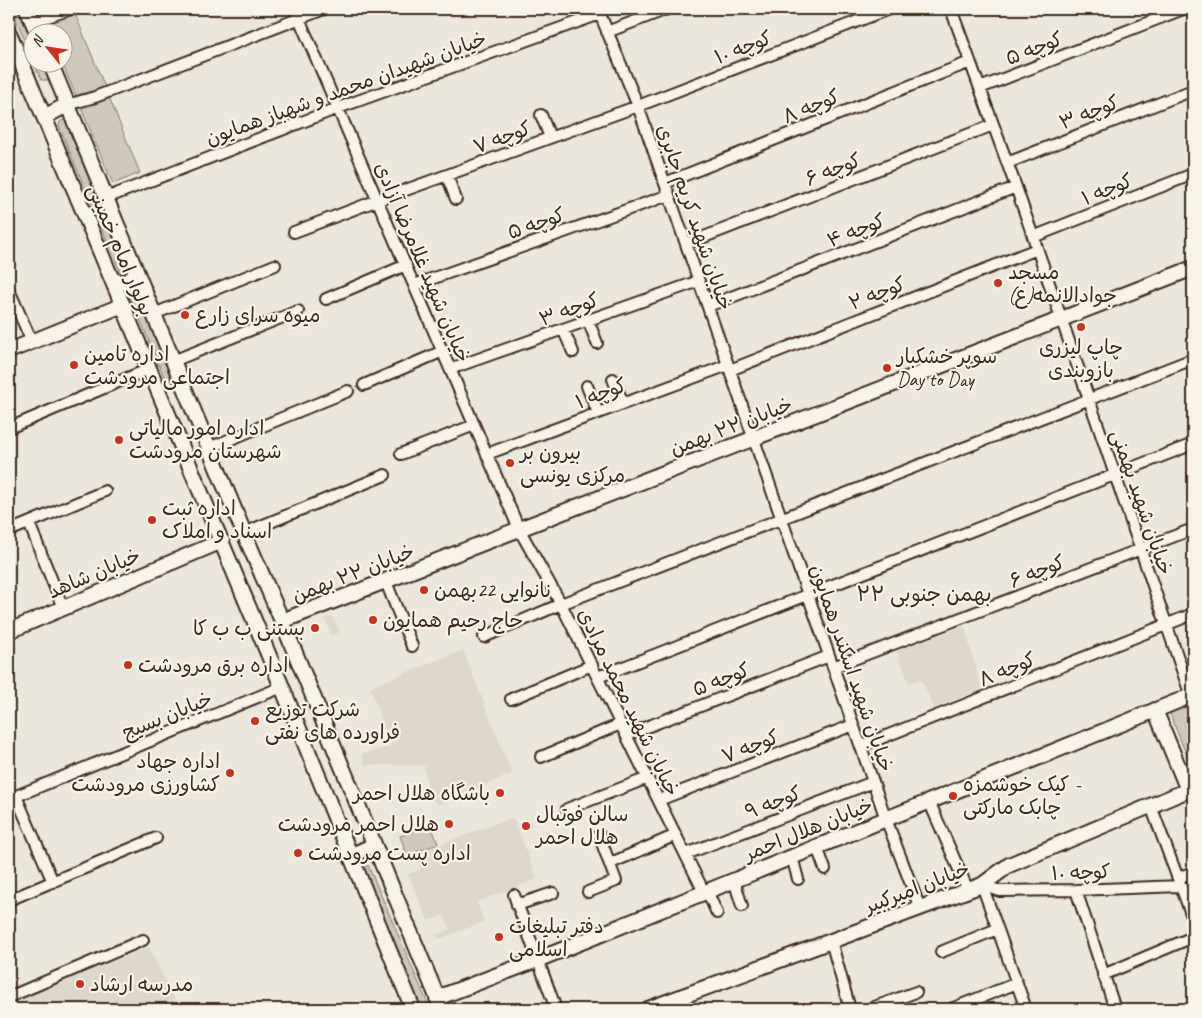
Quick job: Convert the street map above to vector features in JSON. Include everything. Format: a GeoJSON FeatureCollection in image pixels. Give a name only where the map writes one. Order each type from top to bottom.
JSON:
{"type":"FeatureCollection","features":[{"type":"Feature","properties":{"kind":"street"},"geometry":{"type":"LineString","coordinates":[[27,9],[33,22]]}},
{"type":"Feature","properties":{"kind":"street"},"geometry":{"type":"LineString","coordinates":[[45,22],[71,9]]}},
{"type":"Feature","properties":{"kind":"street"},"geometry":{"type":"LineString","coordinates":[[44,117],[67,105],[91,98],[195,58],[297,13],[324,9]]}},
{"type":"Feature","properties":{"kind":"street"},"geometry":{"type":"LineString","coordinates":[[607,32],[667,9]]}},
{"type":"Feature","properties":{"kind":"street","name":"کوچه ۱۰"},"geometry":{"type":"LineString","coordinates":[[638,106],[889,9]]}},
{"type":"Feature","properties":{"kind":"street","name":"کوچه ۵"},"geometry":{"type":"LineString","coordinates":[[980,88],[1183,9]]}},
{"type":"Feature","properties":{"kind":"street","name":"خیابان شهید بهمنی"},"geometry":{"type":"LineString","coordinates":[[955,10],[970,62],[1016,187],[1088,400],[1192,696]]}},
{"type":"Feature","properties":{"kind":"street","name":"خیابان شهید کریم جابری"},"geometry":{"type":"LineString","coordinates":[[599,11],[638,106],[754,438]]}},
{"type":"Feature","properties":{"kind":"street","name":"خیابان شهیدان محمد و شهباز همایون"},"geometry":{"type":"LineString","coordinates":[[106,198],[338,108],[599,11]]}},
{"type":"Feature","properties":{"kind":"street","name":"خیابان شهید غلامرضا آزادی"},"geometry":{"type":"LineString","coordinates":[[297,13],[519,529]]}},
{"type":"Feature","properties":{"kind":"street","name":"بولوار امام خمینی"},"geometry":{"type":"LineString","coordinates":[[9,33],[222,542],[413,1009]]}},
{"type":"Feature","properties":{"kind":"street","name":"کوچه ۸"},"geometry":{"type":"LineString","coordinates":[[665,183],[970,62]]}},
{"type":"Feature","properties":{"kind":"street","name":"بولوار امام خمینی"},"geometry":{"type":"LineString","coordinates":[[54,72],[439,1004]]}},
{"type":"Feature","properties":{"kind":"street","name":"کوچه ۳"},"geometry":{"type":"LineString","coordinates":[[1007,163],[1189,92]]}},
{"type":"Feature","properties":{"kind":"street","name":"کوچه ۷"},"geometry":{"type":"LineString","coordinates":[[294,232],[638,106]]}},
{"type":"Feature","properties":{"kind":"street"},"geometry":{"type":"LineString","coordinates":[[541,115],[550,137]]}},
{"type":"Feature","properties":{"kind":"street","name":"کوچه ۶"},"geometry":{"type":"LineString","coordinates":[[686,244],[993,125]]}},
{"type":"Feature","properties":{"kind":"street","name":"کوچه ۱"},"geometry":{"type":"LineString","coordinates":[[1033,237],[1193,174]]}},
{"type":"Feature","properties":{"kind":"street"},"geometry":{"type":"LineString","coordinates":[[447,176],[456,199]]}},
{"type":"Feature","properties":{"kind":"street","name":"کوچه ۴"},"geometry":{"type":"LineString","coordinates":[[708,306],[1016,187]]}},
{"type":"Feature","properties":{"kind":"street","name":"کوچه ۵"},"geometry":{"type":"LineString","coordinates":[[414,285],[669,195]]}},
{"type":"Feature","properties":{"kind":"street","name":"کوچه ۲"},"geometry":{"type":"LineString","coordinates":[[729,367],[1037,249]]}},
{"type":"Feature","properties":{"kind":"street"},"geometry":{"type":"LineString","coordinates":[[154,314],[274,265]]}},
{"type":"Feature","properties":{"kind":"street"},"geometry":{"type":"LineString","coordinates":[[326,299],[406,265]]}},
{"type":"Feature","properties":{"kind":"street","name":"خیابان ۲۲ بهمن"},"geometry":{"type":"LineString","coordinates":[[282,621],[1193,268]]}},
{"type":"Feature","properties":{"kind":"street"},"geometry":{"type":"LineString","coordinates":[[112,280],[121,283],[126,282],[136,272]]}},
{"type":"Feature","properties":{"kind":"street","name":"کوچه ۳"},"geometry":{"type":"LineString","coordinates":[[450,369],[699,281]]}},
{"type":"Feature","properties":{"kind":"street"},"geometry":{"type":"LineString","coordinates":[[9,290],[32,342]]}},
{"type":"Feature","properties":{"kind":"street"},"geometry":{"type":"LineString","coordinates":[[9,351],[123,305]]}},
{"type":"Feature","properties":{"kind":"street"},"geometry":{"type":"LineString","coordinates":[[173,361],[298,310]]}},
{"type":"Feature","properties":{"kind":"street"},"geometry":{"type":"LineString","coordinates":[[588,320],[597,343]]}},
{"type":"Feature","properties":{"kind":"street"},"geometry":{"type":"LineString","coordinates":[[563,329],[573,352]]}},
{"type":"Feature","properties":{"kind":"street"},"geometry":{"type":"LineString","coordinates":[[364,385],[443,351]]}},
{"type":"Feature","properties":{"kind":"street"},"geometry":{"type":"LineString","coordinates":[[484,637],[562,604],[1193,359]]}},
{"type":"Feature","properties":{"kind":"street","name":"کوچه ۱"},"geometry":{"type":"LineString","coordinates":[[487,454],[624,403],[729,367]]}},
{"type":"Feature","properties":{"kind":"street"},"geometry":{"type":"LineString","coordinates":[[9,428],[149,369]]}},
{"type":"Feature","properties":{"kind":"street"},"geometry":{"type":"LineString","coordinates":[[613,379],[624,403]]}},
{"type":"Feature","properties":{"kind":"street"},"geometry":{"type":"LineString","coordinates":[[587,386],[598,413]]}},
{"type":"Feature","properties":{"kind":"street"},"geometry":{"type":"LineString","coordinates":[[162,399],[168,392],[176,389],[185,390]]}},
{"type":"Feature","properties":{"kind":"street"},"geometry":{"type":"LineString","coordinates":[[209,448],[348,391]]}},
{"type":"Feature","properties":{"kind":"street"},"geometry":{"type":"LineString","coordinates":[[401,454],[474,425]]}},
{"type":"Feature","properties":{"kind":"street","name":"خیابان شهید اسکندر همایون"},"geometry":{"type":"LineString","coordinates":[[754,438],[886,819],[920,908]]}},
{"type":"Feature","properties":{"kind":"street"},"geometry":{"type":"LineString","coordinates":[[598,677],[1193,444]]}},
{"type":"Feature","properties":{"kind":"street"},"geometry":{"type":"LineString","coordinates":[[244,533],[385,475]]}},
{"type":"Feature","properties":{"kind":"street"},"geometry":{"type":"LineString","coordinates":[[9,532],[105,491]]}},
{"type":"Feature","properties":{"kind":"street"},"geometry":{"type":"LineString","coordinates":[[29,523],[63,608]]}},
{"type":"Feature","properties":{"kind":"street","name":"خیابان شهید محمد مرادی"},"geometry":{"type":"LineString","coordinates":[[519,529],[562,604],[676,835],[717,913]]}},
{"type":"Feature","properties":{"kind":"street"},"geometry":{"type":"LineString","coordinates":[[1140,550],[1193,529]]}},
{"type":"Feature","properties":{"kind":"street","name":"خیابان شاهد"},"geometry":{"type":"LineString","coordinates":[[9,631],[222,542]]}},
{"type":"Feature","properties":{"kind":"street","name":"کوچه ۶"},"geometry":{"type":"LineString","coordinates":[[833,667],[1140,550]]}},
{"type":"Feature","properties":{"kind":"street"},"geometry":{"type":"LineString","coordinates":[[386,582],[412,646]]}},
{"type":"Feature","properties":{"kind":"street"},"geometry":{"type":"LineString","coordinates":[[1166,625],[1193,614]]}},
{"type":"Feature","properties":{"kind":"street","name":"کوچه ۸"},"geometry":{"type":"LineString","coordinates":[[861,746],[1166,625]]}},
{"type":"Feature","properties":{"kind":"street","name":"کوچه ۵"},"geometry":{"type":"LineString","coordinates":[[626,735],[829,656]]}},
{"type":"Feature","properties":{"kind":"street"},"geometry":{"type":"LineString","coordinates":[[511,699],[592,665]]}},
{"type":"Feature","properties":{"kind":"street","name":"خیابان بسیج"},"geometry":{"type":"LineString","coordinates":[[12,798],[282,687]]}},
{"type":"Feature","properties":{"kind":"street","name":"خیابان هلال احمر"},"geometry":{"type":"LineString","coordinates":[[439,1004],[537,960],[1192,696]]}},
{"type":"Feature","properties":{"kind":"street"},"geometry":{"type":"LineString","coordinates":[[1155,710],[1191,789]]}},
{"type":"Feature","properties":{"kind":"street"},"geometry":{"type":"LineString","coordinates":[[541,757],[621,724]]}},
{"type":"Feature","properties":{"kind":"street","name":"کوچه ۷"},"geometry":{"type":"LineString","coordinates":[[659,800],[853,725]]}},
{"type":"Feature","properties":{"kind":"street"},"geometry":{"type":"LineString","coordinates":[[567,809],[648,778]]}},
{"type":"Feature","properties":{"kind":"street","name":"کوچه ۹"},"geometry":{"type":"LineString","coordinates":[[686,854],[873,782]]}},
{"type":"Feature","properties":{"kind":"street","name":"خیابان امیرکبیر"},"geometry":{"type":"LineString","coordinates":[[648,1009],[669,1005],[831,941],[982,886],[1009,865],[1191,789]]}},
{"type":"Feature","properties":{"kind":"street"},"geometry":{"type":"LineString","coordinates":[[12,798],[53,882]]}},
{"type":"Feature","properties":{"kind":"street"},"geometry":{"type":"LineString","coordinates":[[929,801],[968,890]]}},
{"type":"Feature","properties":{"kind":"street"},"geometry":{"type":"LineString","coordinates":[[1151,806],[1193,918]]}},
{"type":"Feature","properties":{"kind":"street"},"geometry":{"type":"LineString","coordinates":[[588,892],[616,881],[611,863],[599,835]]}},
{"type":"Feature","properties":{"kind":"street"},"geometry":{"type":"LineString","coordinates":[[611,863],[676,835]]}},
{"type":"Feature","properties":{"kind":"street"},"geometry":{"type":"LineString","coordinates":[[9,900],[156,838]]}},
{"type":"Feature","properties":{"kind":"street"},"geometry":{"type":"LineString","coordinates":[[350,856],[374,845]]}},
{"type":"Feature","properties":{"kind":"street"},"geometry":{"type":"LineString","coordinates":[[817,847],[825,869]]}},
{"type":"Feature","properties":{"kind":"street"},"geometry":{"type":"LineString","coordinates":[[792,857],[798,879]]}},
{"type":"Feature","properties":{"kind":"street","name":"کوچه ۱۰"},"geometry":{"type":"LineString","coordinates":[[982,886],[1000,891],[1076,890],[1179,882],[1193,872]]}},
{"type":"Feature","properties":{"kind":"street"},"geometry":{"type":"LineString","coordinates":[[734,880],[742,906]]}},
{"type":"Feature","properties":{"kind":"street"},"geometry":{"type":"LineString","coordinates":[[982,886],[1026,1009]]}},
{"type":"Feature","properties":{"kind":"street"},"geometry":{"type":"LineString","coordinates":[[1076,890],[1115,1009]]}},
{"type":"Feature","properties":{"kind":"street"},"geometry":{"type":"LineString","coordinates":[[553,893],[515,900],[556,1009]]}},
{"type":"Feature","properties":{"kind":"street"},"geometry":{"type":"LineString","coordinates":[[941,952],[998,929]]}},
{"type":"Feature","properties":{"kind":"street"},"geometry":{"type":"LineString","coordinates":[[1103,975],[1193,937]]}},
{"type":"Feature","properties":{"kind":"street"},"geometry":{"type":"LineString","coordinates":[[9,997],[143,940]]}},
{"type":"Feature","properties":{"kind":"street"},"geometry":{"type":"LineString","coordinates":[[831,941],[850,1009]]}},
{"type":"Feature","properties":{"kind":"street"},"geometry":{"type":"LineString","coordinates":[[951,1009],[1016,984]]}},
{"type":"Feature","properties":{"kind":"street"},"geometry":{"type":"LineString","coordinates":[[869,1009],[916,992]]}},
{"type":"Feature","properties":{"kind":"shaded area"},"geometry":{"type":"Polygon","coordinates":[[[12,9],[20,9],[25,22],[22,22],[22,34],[12,9]]]}},
{"type":"Feature","properties":{"kind":"shaded area"},"geometry":{"type":"Polygon","coordinates":[[[40,9],[73,9],[140,173],[113,184],[66,72],[72,72],[72,22],[45,22],[40,9]]]}},
{"type":"Feature","properties":{"kind":"shaded area"},"geometry":{"type":"Polygon","coordinates":[[[38,72],[46,72],[47,80],[41,80],[38,72]]]}},
{"type":"Feature","properties":{"kind":"shaded area"},"geometry":{"type":"Polygon","coordinates":[[[63,120],[67,122],[172,374],[170,380],[165,379],[59,126],[63,120]]]}},
{"type":"Feature","properties":{"kind":"shaded area"},"geometry":{"type":"Polygon","coordinates":[[[332,616],[340,632],[332,635],[325,619],[332,616]]]}},
{"type":"Feature","properties":{"kind":"shaded area"},"geometry":{"type":"Polygon","coordinates":[[[964,626],[982,689],[934,708],[921,679],[909,683],[896,651],[964,626]]]}},
{"type":"Feature","properties":{"kind":"shaded area"},"geometry":{"type":"Polygon","coordinates":[[[463,650],[512,774],[438,804],[429,797],[424,765],[365,765],[361,754],[391,747],[370,687],[463,650]]]}},
{"type":"Feature","properties":{"kind":"shaded area"},"geometry":{"type":"Polygon","coordinates":[[[1193,702],[1193,771],[1170,714],[1172,711],[1193,702]]]}},
{"type":"Feature","properties":{"kind":"shaded area"},"geometry":{"type":"Polygon","coordinates":[[[513,817],[537,879],[477,902],[484,922],[439,939],[437,935],[450,929],[444,915],[428,921],[408,874],[421,869],[415,854],[513,817]]]}},
{"type":"Feature","properties":{"kind":"shaded area"},"geometry":{"type":"Polygon","coordinates":[[[431,825],[438,844],[407,855],[400,836],[431,825]]]}},
{"type":"Feature","properties":{"kind":"shaded area"},"geometry":{"type":"Polygon","coordinates":[[[368,865],[430,1009],[420,1009],[361,870],[368,865]]]}},
{"type":"Feature","properties":{"kind":"shaded area"},"geometry":{"type":"Polygon","coordinates":[[[149,947],[179,1009],[25,1009],[21,999],[149,947]]]}},
{"type":"Feature","properties":{"kind":"place","name":"مسجد جوادالانمه(ع)"},"geometry":{"type":"Point","coordinates":[998,283]}},
{"type":"Feature","properties":{"kind":"place","name":"میوه سرای زارع"},"geometry":{"type":"Point","coordinates":[185,315]}},
{"type":"Feature","properties":{"kind":"place","name":"چاپ لیزری بازوبندی"},"geometry":{"type":"Point","coordinates":[1081,327]}},
{"type":"Feature","properties":{"kind":"place","name":"اداره تامین اجتماعی مرودشت"},"geometry":{"type":"Point","coordinates":[74,365]}},
{"type":"Feature","properties":{"kind":"place","name":"سوپر خشکبار Day to Day"},"geometry":{"type":"Point","coordinates":[887,368]}},
{"type":"Feature","properties":{"kind":"place","name":"اداره امور مالیاتی شهرستان مرودشت"},"geometry":{"type":"Point","coordinates":[119,440]}},
{"type":"Feature","properties":{"kind":"place","name":"بیرون بر مرکزی یونسی"},"geometry":{"type":"Point","coordinates":[510,463]}},
{"type":"Feature","properties":{"kind":"place","name":"اداره ثبت اسناد و املاک"},"geometry":{"type":"Point","coordinates":[152,520]}},
{"type":"Feature","properties":{"kind":"place","name":"نانوایی 22بهمن"},"geometry":{"type":"Point","coordinates":[424,590]}},
{"type":"Feature","properties":{"kind":"place","name":"حاج رحیم همایون"},"geometry":{"type":"Point","coordinates":[373,620]}},
{"type":"Feature","properties":{"kind":"place","name":"بستنی ب ب کا"},"geometry":{"type":"Point","coordinates":[315,628]}},
{"type":"Feature","properties":{"kind":"place","name":"اداره برق مرودشت"},"geometry":{"type":"Point","coordinates":[128,665]}},
{"type":"Feature","properties":{"kind":"place","name":"شرکت توزیع فراورده های نفتی"},"geometry":{"type":"Point","coordinates":[255,721]}},
{"type":"Feature","properties":{"kind":"place","name":"اداره جهاد کشاورزی مرودشت"},"geometry":{"type":"Point","coordinates":[230,773]}},
{"type":"Feature","properties":{"kind":"place","name":"باشگاه هلال احمر"},"geometry":{"type":"Point","coordinates":[500,793]}},
{"type":"Feature","properties":{"kind":"place","name":"کیک خوشمزه - چابک مارکتی"},"geometry":{"type":"Point","coordinates":[953,796]}},
{"type":"Feature","properties":{"kind":"place","name":"هلال احمر مرودشت"},"geometry":{"type":"Point","coordinates":[449,824]}},
{"type":"Feature","properties":{"kind":"place","name":"سالن فوتبال هلال احمر"},"geometry":{"type":"Point","coordinates":[526,826]}},
{"type":"Feature","properties":{"kind":"place","name":"اداره پست مرودشت"},"geometry":{"type":"Point","coordinates":[298,853]}},
{"type":"Feature","properties":{"kind":"place","name":"دفتر تبلیغات اسلامی"},"geometry":{"type":"Point","coordinates":[499,937]}},
{"type":"Feature","properties":{"kind":"place","name":"مدرسه ارشاد"},"geometry":{"type":"Point","coordinates":[80,984]}},
{"type":"Feature","properties":{"kind":"district","name":"۲۲ بهمن جنوبی"},"geometry":{"type":"Point","coordinates":[924,594]}}]}
